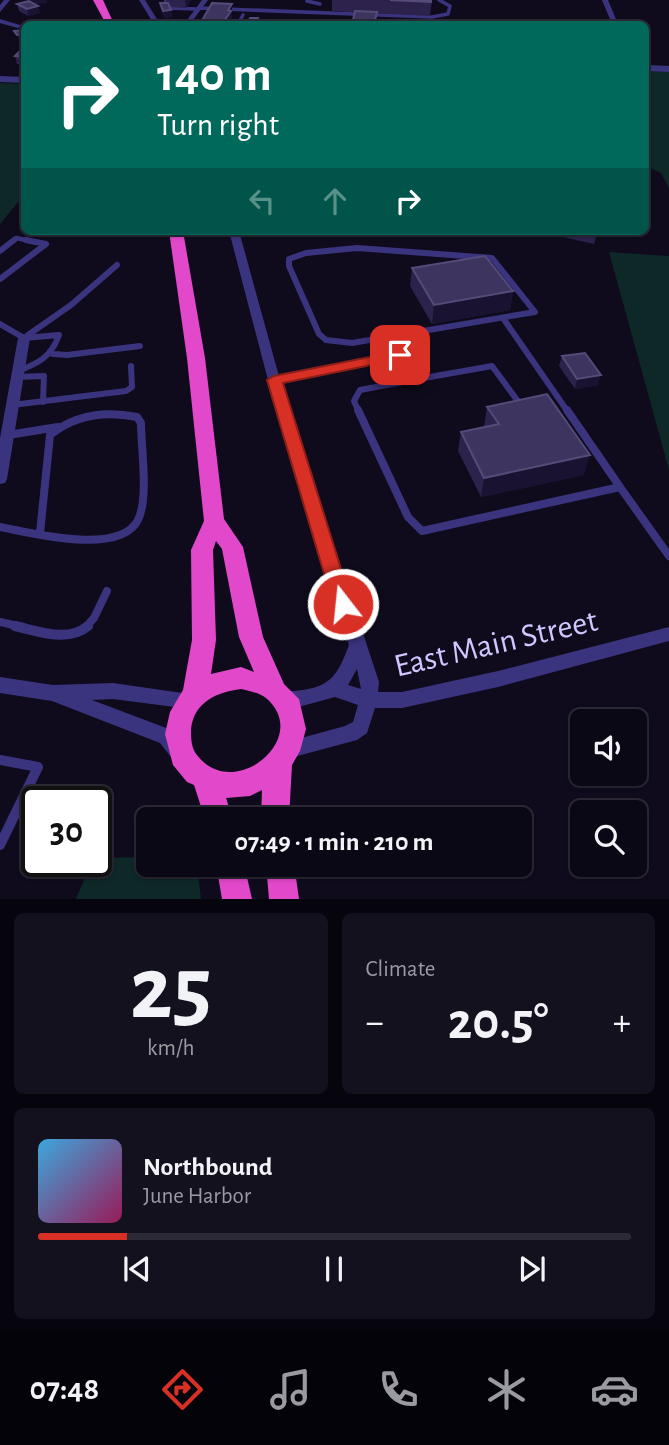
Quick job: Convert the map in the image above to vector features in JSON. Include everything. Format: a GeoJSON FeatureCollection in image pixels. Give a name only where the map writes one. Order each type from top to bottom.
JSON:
{"type":"FeatureCollection","features":[{"type":"Feature","properties":{"kind":"highway"},"geometry":{"type":"LineString","coordinates":[[98,0],[108,21]]}},
{"type":"Feature","properties":{"kind":"highway"},"geometry":{"type":"LineString","coordinates":[[177,235],[196,358],[214,521],[232,547],[251,637],[293,715],[294,732],[284,757],[275,807]]}},
{"type":"Feature","properties":{"kind":"highway"},"geometry":{"type":"LineString","coordinates":[[214,521],[202,550],[204,640],[192,698],[180,718],[177,735],[180,753],[190,769],[206,780],[225,785],[245,784],[264,777],[284,757]]}},
{"type":"Feature","properties":{"kind":"highway"},"geometry":{"type":"LineString","coordinates":[[192,698],[222,680],[241,678],[258,680],[280,694]]}},
{"type":"Feature","properties":{"kind":"highway"},"geometry":{"type":"LineString","coordinates":[[206,780],[215,807]]}},
{"type":"Feature","properties":{"kind":"highway"},"geometry":{"type":"LineString","coordinates":[[233,877],[237,899]]}},
{"type":"Feature","properties":{"kind":"highway"},"geometry":{"type":"LineString","coordinates":[[281,877],[284,899]]}},
{"type":"Feature","properties":{"kind":"street"},"geometry":{"type":"LineString","coordinates":[[0,10],[7,0]]}},
{"type":"Feature","properties":{"kind":"street"},"geometry":{"type":"LineString","coordinates":[[142,0],[155,21]]}},
{"type":"Feature","properties":{"kind":"street"},"geometry":{"type":"LineString","coordinates":[[189,21],[205,0]]}},
{"type":"Feature","properties":{"kind":"street"},"geometry":{"type":"LineString","coordinates":[[604,0],[614,21]]}},
{"type":"Feature","properties":{"kind":"street"},"geometry":{"type":"LineString","coordinates":[[0,21],[18,26]]}},
{"type":"Feature","properties":{"kind":"street"},"geometry":{"type":"LineString","coordinates":[[649,68],[669,69]]}},
{"type":"Feature","properties":{"kind":"street"},"geometry":{"type":"LineString","coordinates":[[0,79],[21,80]]}},
{"type":"Feature","properties":{"kind":"street"},"geometry":{"type":"LineString","coordinates":[[235,235],[274,380],[370,682],[369,700],[360,727],[350,734],[284,757]]}},
{"type":"Feature","properties":{"kind":"street"},"geometry":{"type":"LineString","coordinates":[[0,479],[24,338]]}},
{"type":"Feature","properties":{"kind":"street","name":"East Main Street"},"geometry":{"type":"LineString","coordinates":[[335,689],[369,700],[402,700],[669,634]]}},
{"type":"Feature","properties":{"kind":"street"},"geometry":{"type":"LineString","coordinates":[[280,694],[313,698],[335,689],[345,679],[358,645]]}},
{"type":"Feature","properties":{"kind":"street"},"geometry":{"type":"LineString","coordinates":[[0,685],[53,693],[113,691],[192,698]]}},
{"type":"Feature","properties":{"kind":"street"},"geometry":{"type":"LineString","coordinates":[[53,693],[167,737],[180,753]]}},
{"type":"Feature","properties":{"kind":"lane"},"geometry":{"type":"LineString","coordinates":[[166,0],[164,8],[432,17],[448,14],[450,6],[439,0]]}},
{"type":"Feature","properties":{"kind":"lane"},"geometry":{"type":"LineString","coordinates":[[307,1],[320,4]]}},
{"type":"Feature","properties":{"kind":"lane"},"geometry":{"type":"LineString","coordinates":[[240,21],[243,15]]}},
{"type":"Feature","properties":{"kind":"lane"},"geometry":{"type":"LineString","coordinates":[[350,21],[379,21]]}},
{"type":"Feature","properties":{"kind":"lane"},"geometry":{"type":"LineString","coordinates":[[0,251],[16,238],[46,244],[2,276]]}},
{"type":"Feature","properties":{"kind":"lane"},"geometry":{"type":"LineString","coordinates":[[329,248],[492,258],[535,312],[503,318],[352,344],[326,340],[319,334],[289,266],[289,259],[297,254],[329,248]]}},
{"type":"Feature","properties":{"kind":"lane"},"geometry":{"type":"LineString","coordinates":[[24,338],[71,305],[117,265]]}},
{"type":"Feature","properties":{"kind":"lane"},"geometry":{"type":"LineString","coordinates":[[503,318],[669,556]]}},
{"type":"Feature","properties":{"kind":"lane"},"geometry":{"type":"LineString","coordinates":[[0,324],[24,338],[59,335],[53,354],[17,374]]}},
{"type":"Feature","properties":{"kind":"lane"},"geometry":{"type":"LineString","coordinates":[[388,337],[413,380]]}},
{"type":"Feature","properties":{"kind":"lane"},"geometry":{"type":"LineString","coordinates":[[53,354],[67,355],[140,346]]}},
{"type":"Feature","properties":{"kind":"lane"},"geometry":{"type":"LineString","coordinates":[[274,380],[400,355]]}},
{"type":"Feature","properties":{"kind":"lane"},"geometry":{"type":"LineString","coordinates":[[11,405],[126,391],[132,387],[131,366]]}},
{"type":"Feature","properties":{"kind":"lane"},"geometry":{"type":"LineString","coordinates":[[537,407],[524,409],[492,366],[360,390],[354,401],[408,517],[422,531],[620,487]]}},
{"type":"Feature","properties":{"kind":"lane"},"geometry":{"type":"LineString","coordinates":[[17,374],[44,376],[43,402]]}},
{"type":"Feature","properties":{"kind":"lane"},"geometry":{"type":"LineString","coordinates":[[549,405],[562,403]]}},
{"type":"Feature","properties":{"kind":"lane"},"geometry":{"type":"LineString","coordinates":[[0,527],[40,533],[82,539],[121,537],[137,523],[139,514],[141,423],[137,417],[122,414],[68,421],[50,435],[47,443],[40,533]]}},
{"type":"Feature","properties":{"kind":"lane"},"geometry":{"type":"LineString","coordinates":[[8,435],[58,427]]}},
{"type":"Feature","properties":{"kind":"lane"},"geometry":{"type":"LineString","coordinates":[[0,622],[68,637],[92,623],[107,591]]}},
{"type":"Feature","properties":{"kind":"lane"},"geometry":{"type":"LineString","coordinates":[[0,760],[38,767],[0,845]]}},
{"type":"Feature","properties":{"kind":"green space"},"geometry":{"type":"Polygon","coordinates":[[[649,71],[669,72],[669,188],[661,173],[649,167],[649,71]]]}},
{"type":"Feature","properties":{"kind":"green space"},"geometry":{"type":"Polygon","coordinates":[[[0,83],[21,84],[21,199],[0,224],[0,83]]]}},
{"type":"Feature","properties":{"kind":"green space"},"geometry":{"type":"Polygon","coordinates":[[[609,252],[669,256],[669,470],[609,252]]]}},
{"type":"Feature","properties":{"kind":"green space"},"geometry":{"type":"Polygon","coordinates":[[[136,857],[136,877],[198,877],[201,899],[76,899],[85,877],[112,877],[112,858],[136,857]]]}},
{"type":"Feature","properties":{"kind":"building"},"geometry":{"type":"Polygon","coordinates":[[[390,0],[431,0],[431,2],[390,0]]]}},
{"type":"Feature","properties":{"kind":"building"},"geometry":{"type":"Polygon","coordinates":[[[29,1],[38,6],[27,9],[17,4],[29,1]]]}},
{"type":"Feature","properties":{"kind":"building"},"geometry":{"type":"Polygon","coordinates":[[[160,3],[168,3],[171,10],[163,11],[160,3]]]}},
{"type":"Feature","properties":{"kind":"building"},"geometry":{"type":"Polygon","coordinates":[[[212,3],[232,4],[224,21],[202,21],[212,3]]]}},
{"type":"Feature","properties":{"kind":"building"},"geometry":{"type":"Polygon","coordinates":[[[355,11],[377,12],[375,21],[353,21],[355,11]]]}},
{"type":"Feature","properties":{"kind":"building"},"geometry":{"type":"Polygon","coordinates":[[[485,256],[513,291],[434,305],[412,268],[485,256]]]}},
{"type":"Feature","properties":{"kind":"building"},"geometry":{"type":"Polygon","coordinates":[[[585,353],[601,375],[577,379],[562,356],[585,353]]]}},
{"type":"Feature","properties":{"kind":"building"},"geometry":{"type":"Polygon","coordinates":[[[547,394],[590,455],[484,478],[461,432],[499,424],[487,407],[547,394]]]}},
{"type":"Feature","properties":{"kind":"route"},"geometry":{"type":"LineString","coordinates":[[343,604],[274,380],[400,355]]}}]}
